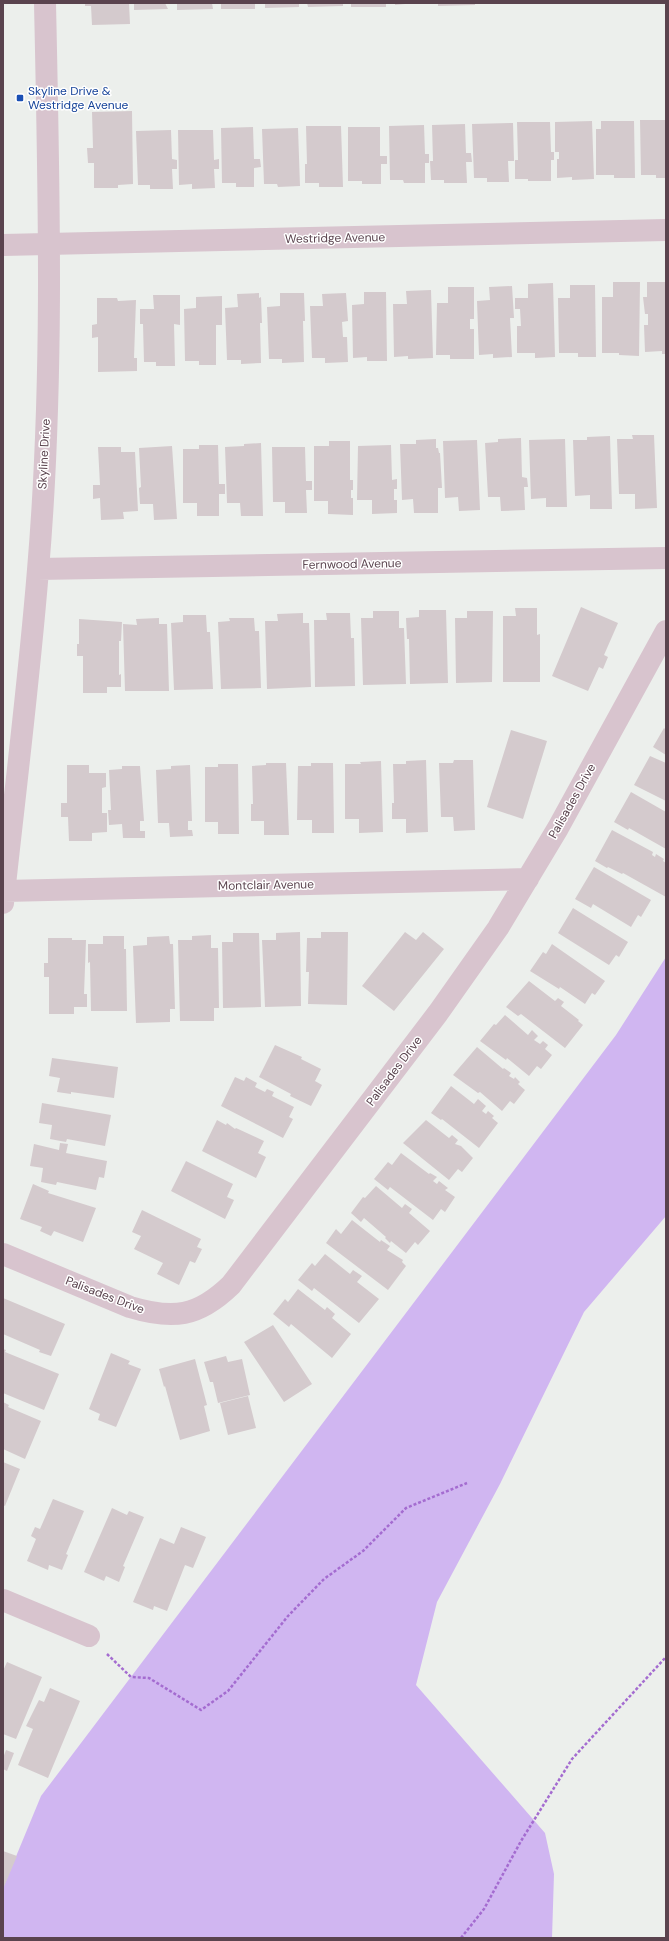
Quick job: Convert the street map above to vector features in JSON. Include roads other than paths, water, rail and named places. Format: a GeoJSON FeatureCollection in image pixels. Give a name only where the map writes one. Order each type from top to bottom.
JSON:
{"type":"FeatureCollection","features":[{"type":"Feature","properties":{"kind":"street","name":"Skyline Drive"},"geometry":{"type":"LineString","coordinates":[[4,897],[38,569],[47,408],[50,244],[45,3]]}},
{"type":"Feature","properties":{"kind":"street","name":"Westridge Avenue"},"geometry":{"type":"LineString","coordinates":[[3,245],[666,230]]}},
{"type":"Feature","properties":{"kind":"street","name":"Fernwood Avenue"},"geometry":{"type":"LineString","coordinates":[[38,569],[666,558]]}},
{"type":"Feature","properties":{"kind":"street","name":"Palisades Drive"},"geometry":{"type":"LineString","coordinates":[[3,1254],[130,1307],[151,1313],[175,1314],[196,1310],[217,1299],[231,1285],[438,1013],[498,928],[528,879],[666,631]]}},
{"type":"Feature","properties":{"kind":"street","name":"Montclair Avenue"},"geometry":{"type":"LineString","coordinates":[[4,897],[528,879]]}},
{"type":"Feature","properties":{"kind":"street"},"geometry":{"type":"LineString","coordinates":[[3,1600],[89,1636]]}},
{"type":"Feature","properties":{"kind":"place","name":"Skyline Drive & Westridge Avenue"},"geometry":{"type":"Point","coordinates":[20,98]}}]}
